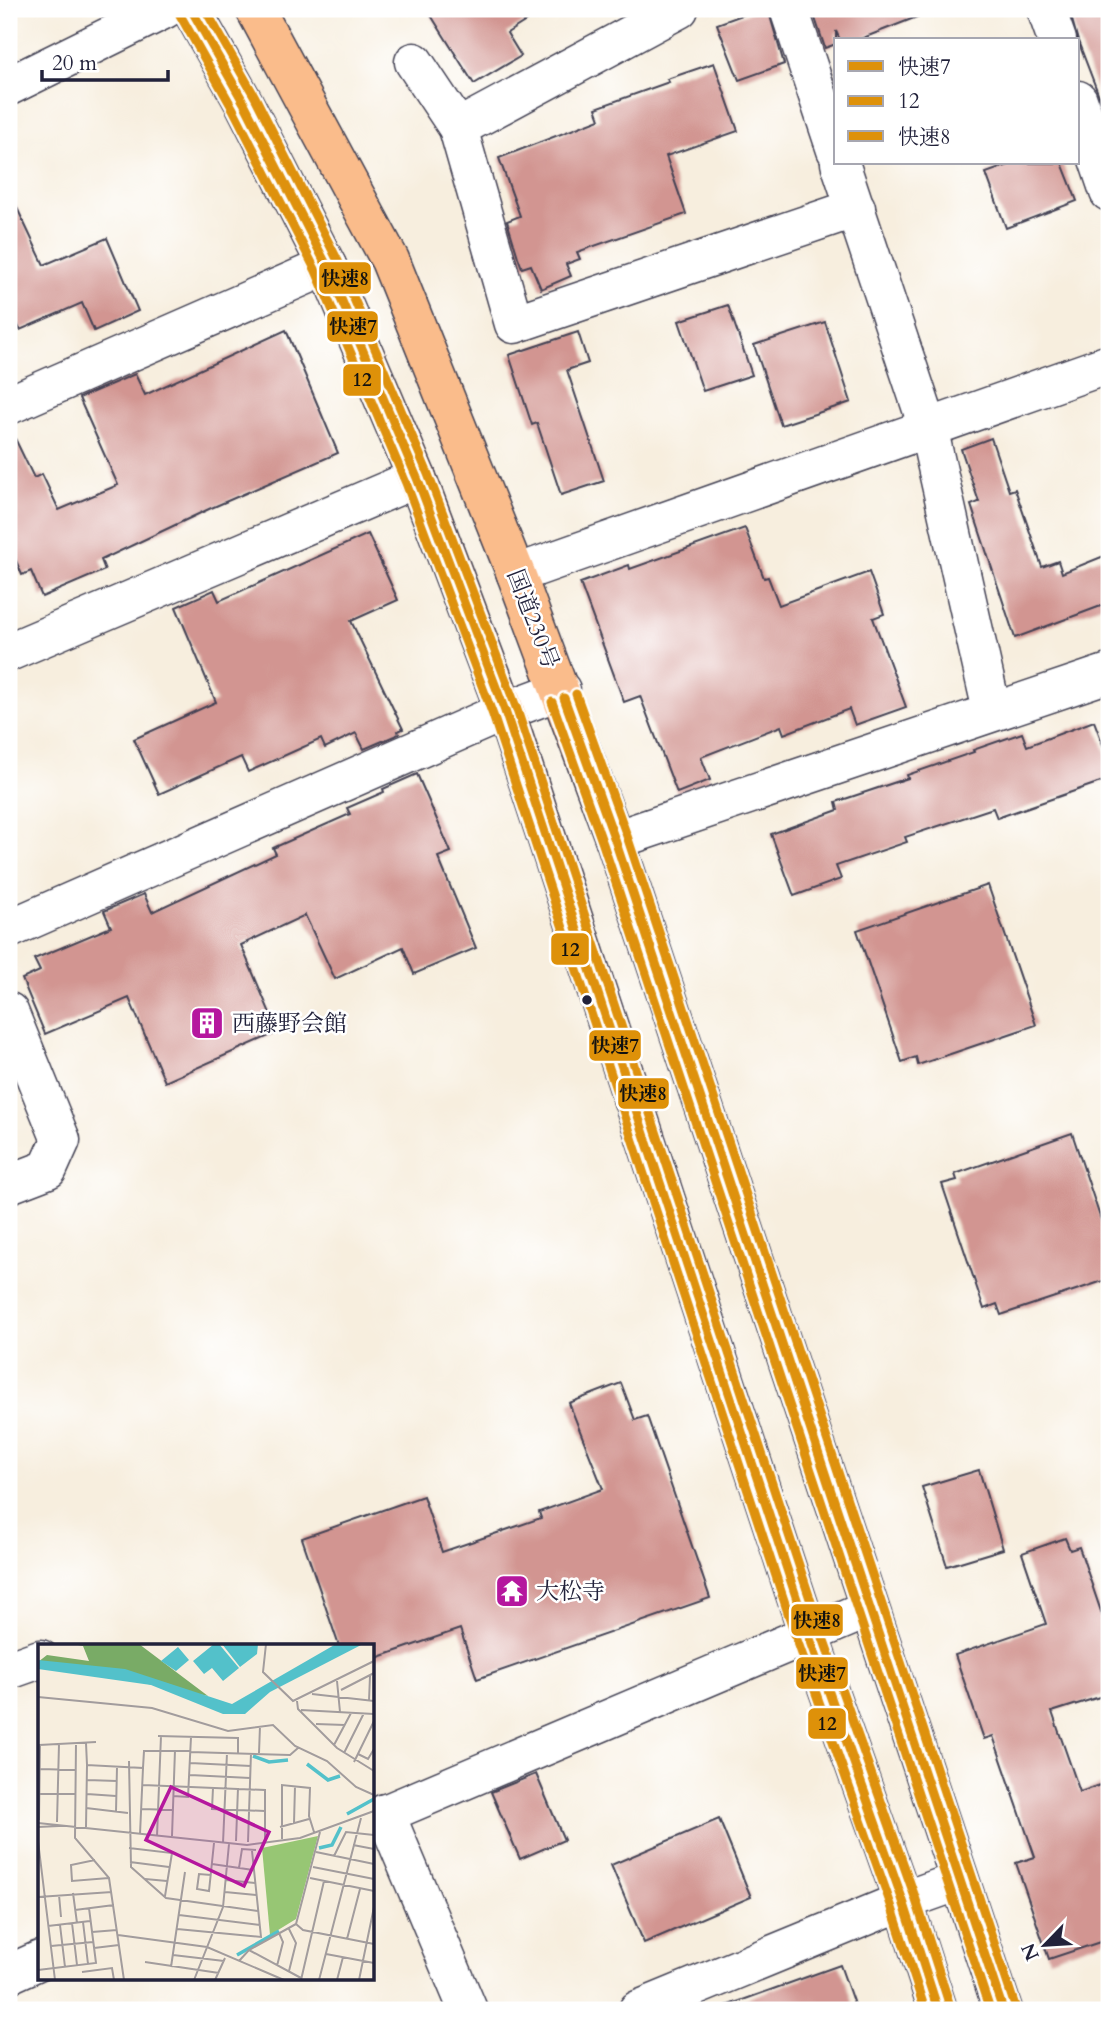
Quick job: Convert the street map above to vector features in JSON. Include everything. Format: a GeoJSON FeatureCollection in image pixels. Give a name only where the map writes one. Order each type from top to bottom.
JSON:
{"type":"FeatureCollection","features":[{"type":"Feature","properties":{"kind":"highway"},"geometry":{"type":"LineString","coordinates":[[191,9],[244,103],[327,266],[417,478],[505,711],[808,1633],[939,2010]]}},
{"type":"Feature","properties":{"kind":"highway","name":"国道230号"},"geometry":{"type":"LineString","coordinates":[[255,9],[390,260],[561,690],[615,840],[1003,2010]]}},
{"type":"Feature","properties":{"kind":"street"},"geometry":{"type":"LineString","coordinates":[[9,86],[165,9]]}},
{"type":"Feature","properties":{"kind":"street"},"geometry":{"type":"LineString","coordinates":[[458,128],[679,9]]}},
{"type":"Feature","properties":{"kind":"street"},"geometry":{"type":"LineString","coordinates":[[789,9],[834,144]]}},
{"type":"Feature","properties":{"kind":"street"},"geometry":{"type":"LineString","coordinates":[[1046,9],[1056,38]]}},
{"type":"Feature","properties":{"kind":"street"},"geometry":{"type":"LineString","coordinates":[[414,62],[458,128],[514,324],[856,208]]}},
{"type":"Feature","properties":{"kind":"street"},"geometry":{"type":"LineString","coordinates":[[1080,106],[1109,192]]}},
{"type":"Feature","properties":{"kind":"street"},"geometry":{"type":"LineString","coordinates":[[840,164],[928,427],[992,711]]}},
{"type":"Feature","properties":{"kind":"street"},"geometry":{"type":"LineString","coordinates":[[9,405],[327,266]]}},
{"type":"Feature","properties":{"kind":"street"},"geometry":{"type":"LineString","coordinates":[[516,574],[1109,364]]}},
{"type":"Feature","properties":{"kind":"street"},"geometry":{"type":"LineString","coordinates":[[9,652],[417,478]]}},
{"type":"Feature","properties":{"kind":"street"},"geometry":{"type":"LineString","coordinates":[[615,840],[1109,673]]}},
{"type":"Feature","properties":{"kind":"street"},"geometry":{"type":"LineString","coordinates":[[9,929],[505,711],[561,690]]}},
{"type":"Feature","properties":{"kind":"street"},"geometry":{"type":"LineString","coordinates":[[9,1012],[61,1140],[47,1170],[9,1184]]}},
{"type":"Feature","properties":{"kind":"street"},"geometry":{"type":"LineString","coordinates":[[468,2010],[379,1816],[868,1609]]}},
{"type":"Feature","properties":{"kind":"street"},"geometry":{"type":"LineString","coordinates":[[9,1670],[38,1660]]}},
{"type":"Feature","properties":{"kind":"street"},"geometry":{"type":"LineString","coordinates":[[638,2010],[903,1901],[959,1881]]}},
{"type":"Feature","properties":{"kind":"street"},"geometry":{"type":"LineString","coordinates":[[9,1974],[38,1961]]}},
{"type":"Feature","properties":{"kind":"building"},"geometry":{"type":"Polygon","coordinates":[[[427,9],[545,9],[507,33],[521,56],[474,84],[427,9]]]}},
{"type":"Feature","properties":{"kind":"building"},"geometry":{"type":"Polygon","coordinates":[[[759,9],[768,9],[784,64],[739,80],[717,24],[759,9]]]}},
{"type":"Feature","properties":{"kind":"building"},"geometry":{"type":"Polygon","coordinates":[[[812,9],[932,9],[863,38],[839,38],[836,31],[834,45],[825,48],[812,9]]]}},
{"type":"Feature","properties":{"kind":"building"},"geometry":{"type":"Polygon","coordinates":[[[1069,9],[1109,9],[1109,113],[1106,114],[1080,46],[1080,38],[1077,38],[1069,9]]]}},
{"type":"Feature","properties":{"kind":"building"},"geometry":{"type":"Polygon","coordinates":[[[714,63],[738,131],[666,156],[686,214],[577,252],[580,259],[566,264],[571,276],[541,289],[531,265],[522,268],[518,257],[507,221],[520,216],[499,158],[600,119],[596,108],[714,63]]]}},
{"type":"Feature","properties":{"kind":"building"},"geometry":{"type":"Polygon","coordinates":[[[1011,164],[1062,164],[1077,201],[1006,228],[986,173],[1011,164]]]}},
{"type":"Feature","properties":{"kind":"building"},"geometry":{"type":"Polygon","coordinates":[[[9,191],[44,265],[107,238],[138,311],[94,331],[82,303],[20,330],[9,305],[9,191]]]}},
{"type":"Feature","properties":{"kind":"building"},"geometry":{"type":"Polygon","coordinates":[[[728,305],[752,375],[703,391],[679,321],[728,305]]]}},
{"type":"Feature","properties":{"kind":"building"},"geometry":{"type":"Polygon","coordinates":[[[825,322],[851,402],[781,425],[754,345],[825,322]]]}},
{"type":"Feature","properties":{"kind":"building"},"geometry":{"type":"Polygon","coordinates":[[[286,330],[338,453],[101,560],[105,570],[42,597],[31,571],[22,575],[9,544],[9,426],[34,478],[42,474],[59,510],[118,485],[79,398],[135,374],[145,395],[286,330]]]}},
{"type":"Feature","properties":{"kind":"building"},"geometry":{"type":"Polygon","coordinates":[[[578,332],[588,363],[567,370],[604,481],[561,495],[537,423],[532,425],[509,355],[578,332]]]}},
{"type":"Feature","properties":{"kind":"building"},"geometry":{"type":"Polygon","coordinates":[[[991,438],[1009,491],[1015,489],[1042,567],[1058,561],[1062,573],[1109,554],[1109,603],[1015,638],[971,505],[979,502],[961,449],[991,438]]]}},
{"type":"Feature","properties":{"kind":"building"},"geometry":{"type":"Polygon","coordinates":[[[745,528],[764,578],[768,577],[779,605],[869,572],[884,614],[873,618],[906,707],[855,725],[849,709],[784,734],[781,726],[701,757],[710,780],[677,793],[640,696],[624,702],[580,583],[629,565],[630,569],[745,528]]]}},
{"type":"Feature","properties":{"kind":"building"},"geometry":{"type":"Polygon","coordinates":[[[368,534],[398,600],[351,621],[403,729],[398,731],[399,734],[364,749],[356,733],[325,748],[321,739],[248,772],[241,757],[159,794],[134,739],[216,702],[176,607],[214,590],[219,601],[368,534]]]}},
{"type":"Feature","properties":{"kind":"building"},"geometry":{"type":"Polygon","coordinates":[[[1094,721],[1109,761],[1109,779],[997,818],[993,808],[905,837],[907,842],[836,866],[841,879],[794,896],[771,834],[838,810],[836,802],[908,778],[907,775],[974,752],[973,750],[1022,733],[1027,746],[1094,721]]]}},
{"type":"Feature","properties":{"kind":"building"},"geometry":{"type":"Polygon","coordinates":[[[417,774],[451,852],[438,857],[476,948],[414,974],[403,947],[335,979],[305,915],[241,945],[278,1032],[165,1082],[129,998],[45,1034],[22,979],[40,971],[34,959],[111,927],[104,911],[144,894],[152,912],[276,854],[273,848],[350,814],[347,808],[417,774]]]}},
{"type":"Feature","properties":{"kind":"building"},"geometry":{"type":"Polygon","coordinates":[[[988,885],[1036,1025],[918,1065],[916,1057],[902,1062],[857,930],[988,885]]]}},
{"type":"Feature","properties":{"kind":"building"},"geometry":{"type":"Polygon","coordinates":[[[1072,1133],[1109,1244],[1109,1279],[1001,1315],[997,1304],[984,1309],[942,1184],[957,1180],[955,1174],[1072,1133]]]}},
{"type":"Feature","properties":{"kind":"building"},"geometry":{"type":"Polygon","coordinates":[[[621,1383],[635,1420],[647,1416],[710,1598],[477,1679],[460,1629],[374,1659],[374,1644],[338,1644],[302,1538],[423,1496],[442,1552],[541,1518],[539,1512],[603,1489],[569,1403],[621,1383]]]}},
{"type":"Feature","properties":{"kind":"building"},"geometry":{"type":"Polygon","coordinates":[[[979,1470],[1003,1549],[947,1566],[922,1487],[979,1470]]]}},
{"type":"Feature","properties":{"kind":"building"},"geometry":{"type":"Polygon","coordinates":[[[1065,1538],[1070,1550],[1079,1547],[1109,1635],[1109,1694],[1052,1712],[1080,1792],[1109,1782],[1109,1939],[1049,1959],[1016,1863],[1035,1857],[993,1736],[984,1739],[955,1655],[1046,1624],[1022,1553],[1065,1538]]]}},
{"type":"Feature","properties":{"kind":"building"},"geometry":{"type":"Polygon","coordinates":[[[536,1774],[564,1840],[520,1859],[491,1792],[536,1774]]]}},
{"type":"Feature","properties":{"kind":"building"},"geometry":{"type":"Polygon","coordinates":[[[719,1819],[751,1897],[644,1943],[611,1865],[719,1819]]]}},
{"type":"Feature","properties":{"kind":"building"},"geometry":{"type":"Polygon","coordinates":[[[840,1965],[856,2010],[727,2010],[726,2006],[840,1965]]]}},
{"type":"Feature","properties":{"kind":"transit line","name":"快速7"},"geometry":{"type":"LineString","coordinates":[[191,9],[244,103],[327,266],[417,478],[505,711],[808,1633],[903,1901],[938,2010]]}},
{"type":"Feature","properties":{"kind":"transit line","name":"快速8"},"geometry":{"type":"LineString","coordinates":[[205,9],[255,97],[338,261],[428,474],[516,707],[820,1629],[915,1897],[950,2006]]}},
{"type":"Feature","properties":{"kind":"transit line","name":"12"},"geometry":{"type":"LineString","coordinates":[[180,15],[233,109],[316,271],[406,483],[493,715],[796,1637],[891,1905],[925,2010]]}},
{"type":"Feature","properties":{"kind":"transit line","name":"快速8"},"geometry":{"type":"LineString","coordinates":[[576,694],[627,836],[1015,2006]]}},
{"type":"Feature","properties":{"kind":"transit line","name":"快速7"},"geometry":{"type":"LineString","coordinates":[[564,698],[615,840],[1003,2010]]}},
{"type":"Feature","properties":{"kind":"transit line","name":"12"},"geometry":{"type":"LineString","coordinates":[[552,702],[603,844],[990,2010]]}},
{"type":"Feature","properties":{"kind":"place","name":"西藤野会館"},"geometry":{"type":"Point","coordinates":[207,1023]}},
{"type":"Feature","properties":{"kind":"place","name":"大松寺"},"geometry":{"type":"Point","coordinates":[512,1591]}}]}
